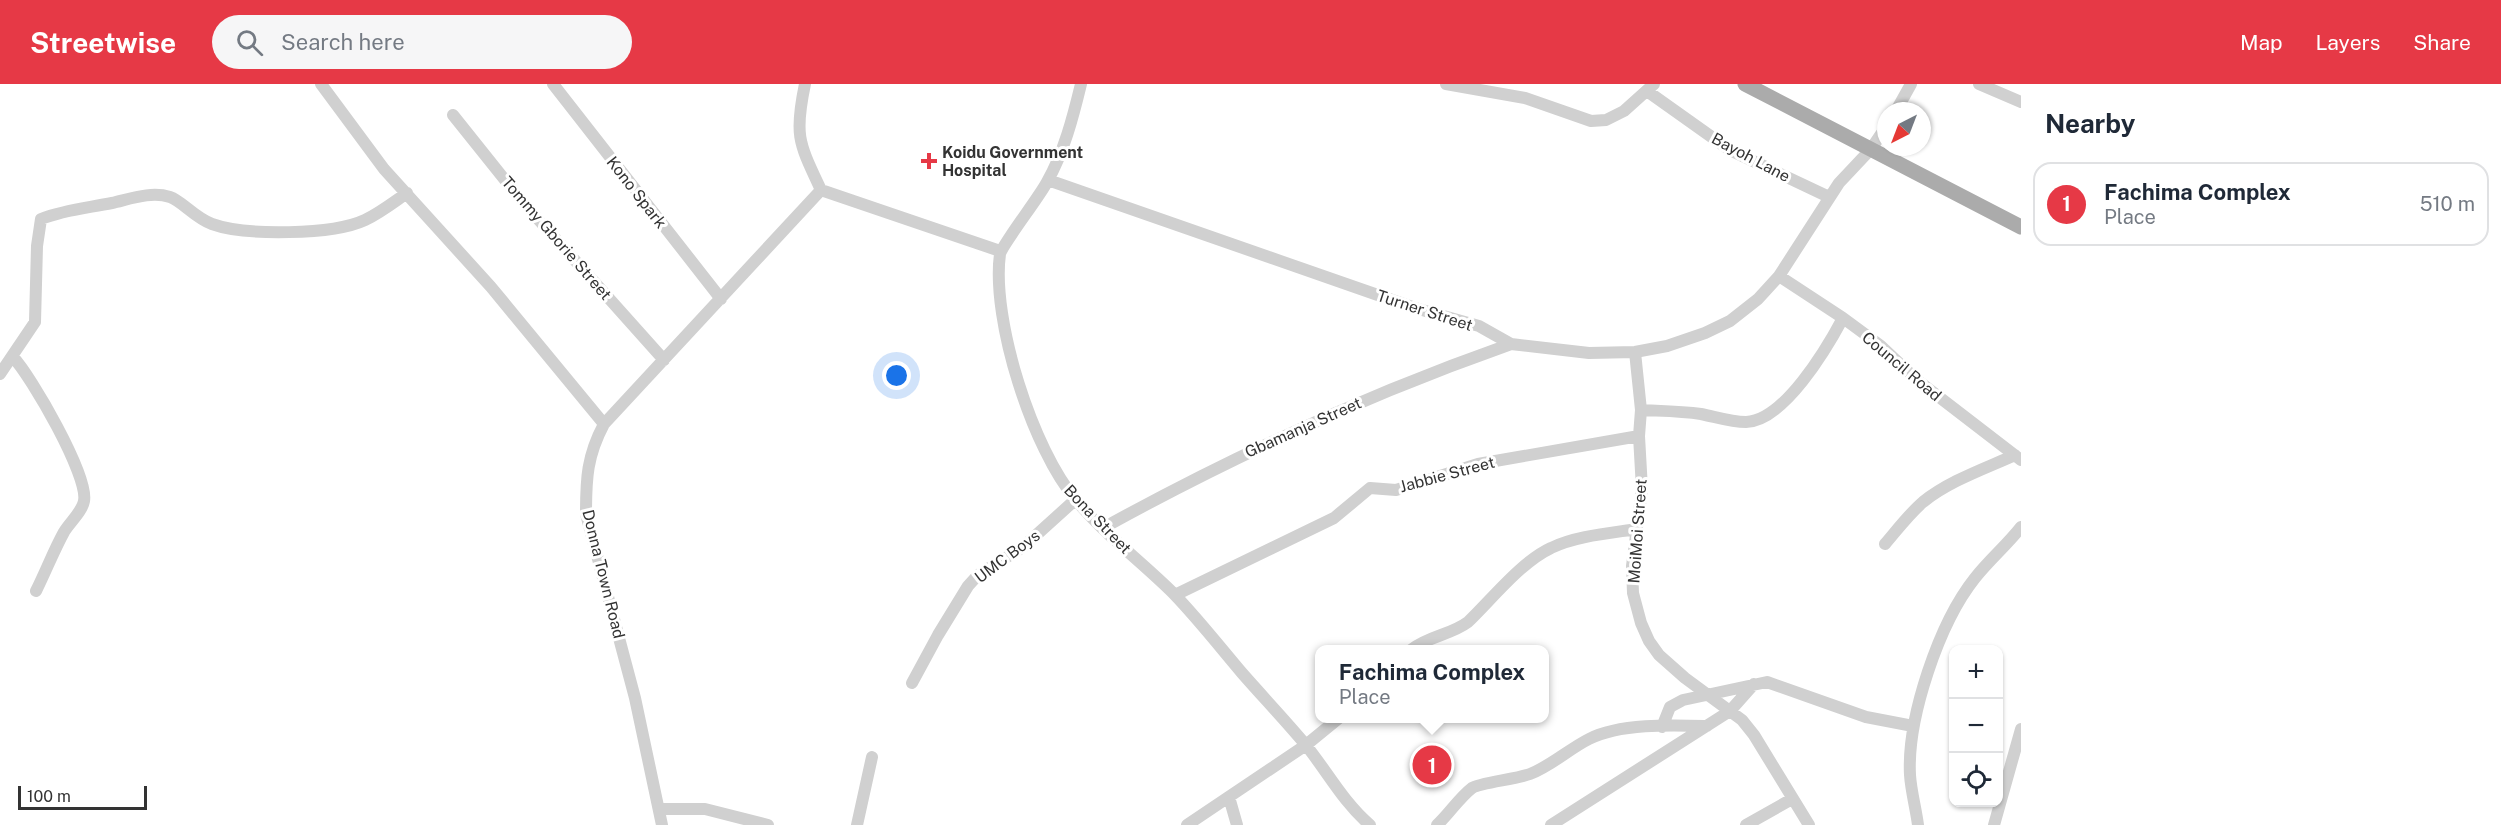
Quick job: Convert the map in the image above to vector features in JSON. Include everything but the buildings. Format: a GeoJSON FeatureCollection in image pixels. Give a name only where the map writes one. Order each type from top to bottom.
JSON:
{"type":"FeatureCollection","features":[{"type":"Feature","properties":{"kind":"main road"},"geometry":{"type":"LineString","coordinates":[[1745,84],[1874,145],[2021,219]]}},
{"type":"Feature","properties":{"kind":"main road"},"geometry":{"type":"LineString","coordinates":[[1765,84],[2021,227]]}},
{"type":"Feature","properties":{"kind":"street"},"geometry":{"type":"LineString","coordinates":[[321,84],[384,169],[491,287],[604,424]]}},
{"type":"Feature","properties":{"kind":"street","name":"Kono Spark"},"geometry":{"type":"LineString","coordinates":[[553,84],[721,299]]}},
{"type":"Feature","properties":{"kind":"street"},"geometry":{"type":"LineString","coordinates":[[805,84],[798,129],[800,142],[821,190],[1000,251],[1048,180],[1073,118],[1081,84]]}},
{"type":"Feature","properties":{"kind":"street"},"geometry":{"type":"LineString","coordinates":[[1446,84],[1525,98],[1591,121],[1606,120],[1624,111],[1651,88]]}},
{"type":"Feature","properties":{"kind":"street"},"geometry":{"type":"LineString","coordinates":[[1901,102],[1911,84]]}},
{"type":"Feature","properties":{"kind":"street"},"geometry":{"type":"LineString","coordinates":[[1979,84],[2021,102]]}},
{"type":"Feature","properties":{"kind":"street","name":"Bayoh Lane"},"geometry":{"type":"LineString","coordinates":[[1651,88],[1730,150],[1829,197]]}},
{"type":"Feature","properties":{"kind":"street","name":"Tommy Gborie Street"},"geometry":{"type":"LineString","coordinates":[[453,115],[521,200],[664,360]]}},
{"type":"Feature","properties":{"kind":"street","name":"Turner Street"},"geometry":{"type":"LineString","coordinates":[[1048,180],[1415,308],[1479,327],[1511,344],[1589,353],[1635,352],[1667,346],[1705,333],[1730,321],[1758,299],[1779,276],[1829,197],[1877,141]]}},
{"type":"Feature","properties":{"kind":"street","name":"Donna Town Road"},"geometry":{"type":"LineString","coordinates":[[663,825],[635,698],[586,514],[586,488],[592,446],[604,424],[821,190]]}},
{"type":"Feature","properties":{"kind":"street"},"geometry":{"type":"LineString","coordinates":[[0,374],[35,322],[40,219],[57,213],[156,195],[170,197],[199,219],[220,227],[268,231],[328,229],[364,221],[407,193]]}},
{"type":"Feature","properties":{"kind":"street","name":"Bona Street"},"geometry":{"type":"LineString","coordinates":[[1000,251],[1003,318],[1011,354],[1031,418],[1051,465],[1076,500],[1175,596],[1306,745],[1336,789],[1370,825]]}},
{"type":"Feature","properties":{"kind":"street","name":"Council Road"},"geometry":{"type":"LineString","coordinates":[[1779,276],[1881,346],[1917,380],[2018,458]]}},
{"type":"Feature","properties":{"kind":"street"},"geometry":{"type":"LineString","coordinates":[[1641,410],[1701,414],[1747,422],[1762,419],[1784,401],[1814,367],[1843,318]]}},
{"type":"Feature","properties":{"kind":"street","name":"Gbamanja Street"},"geometry":{"type":"LineString","coordinates":[[1103,528],[1190,480],[1308,424],[1400,385],[1511,344]]}},
{"type":"Feature","properties":{"kind":"street","name":"MoiMoi Street"},"geometry":{"type":"LineString","coordinates":[[1635,352],[1641,410],[1639,436],[1642,489],[1632,566],[1634,593],[1648,641],[1659,655],[1707,695],[1742,720],[1754,735],[1809,825]]}},
{"type":"Feature","properties":{"kind":"street"},"geometry":{"type":"LineString","coordinates":[[13,357],[24,369],[60,432],[84,488],[84,501],[64,531],[36,591]]}},
{"type":"Feature","properties":{"kind":"street","name":"Jabbie Street"},"geometry":{"type":"LineString","coordinates":[[1175,596],[1334,518],[1370,488],[1396,490],[1478,464],[1639,436]]}},
{"type":"Feature","properties":{"kind":"street"},"geometry":{"type":"LineString","coordinates":[[1885,544],[1909,516],[1934,494],[2018,458]]}},
{"type":"Feature","properties":{"kind":"street","name":"UMC Boys"},"geometry":{"type":"LineString","coordinates":[[912,683],[968,586],[978,575],[1023,547],[1076,500]]}},
{"type":"Feature","properties":{"kind":"street"},"geometry":{"type":"LineString","coordinates":[[1918,825],[1910,776],[1913,726],[1925,685],[1948,621],[1975,577],[2021,527]]}},
{"type":"Feature","properties":{"kind":"street"},"geometry":{"type":"LineString","coordinates":[[1418,645],[1426,640],[1458,630],[1528,563],[1546,550],[1602,534],[1637,528]]}},
{"type":"Feature","properties":{"kind":"street"},"geometry":{"type":"LineString","coordinates":[[1662,727],[1670,707],[1683,700],[1767,682],[1866,717],[1913,726]]}},
{"type":"Feature","properties":{"kind":"street"},"geometry":{"type":"LineString","coordinates":[[1551,825],[1730,711],[1754,684]]}},
{"type":"Feature","properties":{"kind":"street"},"geometry":{"type":"LineString","coordinates":[[1187,825],[1306,745],[1333,723]]}},
{"type":"Feature","properties":{"kind":"street"},"geometry":{"type":"LineString","coordinates":[[1437,825],[1473,787],[1509,781],[1532,773],[1590,738],[1610,731],[1707,726]]}},
{"type":"Feature","properties":{"kind":"street"},"geometry":{"type":"LineString","coordinates":[[1994,825],[2021,729]]}},
{"type":"Feature","properties":{"kind":"street"},"geometry":{"type":"LineString","coordinates":[[857,825],[872,757]]}},
{"type":"Feature","properties":{"kind":"street"},"geometry":{"type":"LineString","coordinates":[[1228,797],[1238,825]]}},
{"type":"Feature","properties":{"kind":"street"},"geometry":{"type":"LineString","coordinates":[[1746,825],[1792,799]]}},
{"type":"Feature","properties":{"kind":"street"},"geometry":{"type":"LineString","coordinates":[[658,809],[705,809],[768,825]]}},
{"type":"Feature","properties":{"kind":"place","name":"Koidu Government Hospital"},"geometry":{"type":"Point","coordinates":[929,161]}},
{"type":"Feature","properties":{"kind":"place","name":"Fachima Complex"},"geometry":{"type":"Point","coordinates":[1432,765]}}]}
